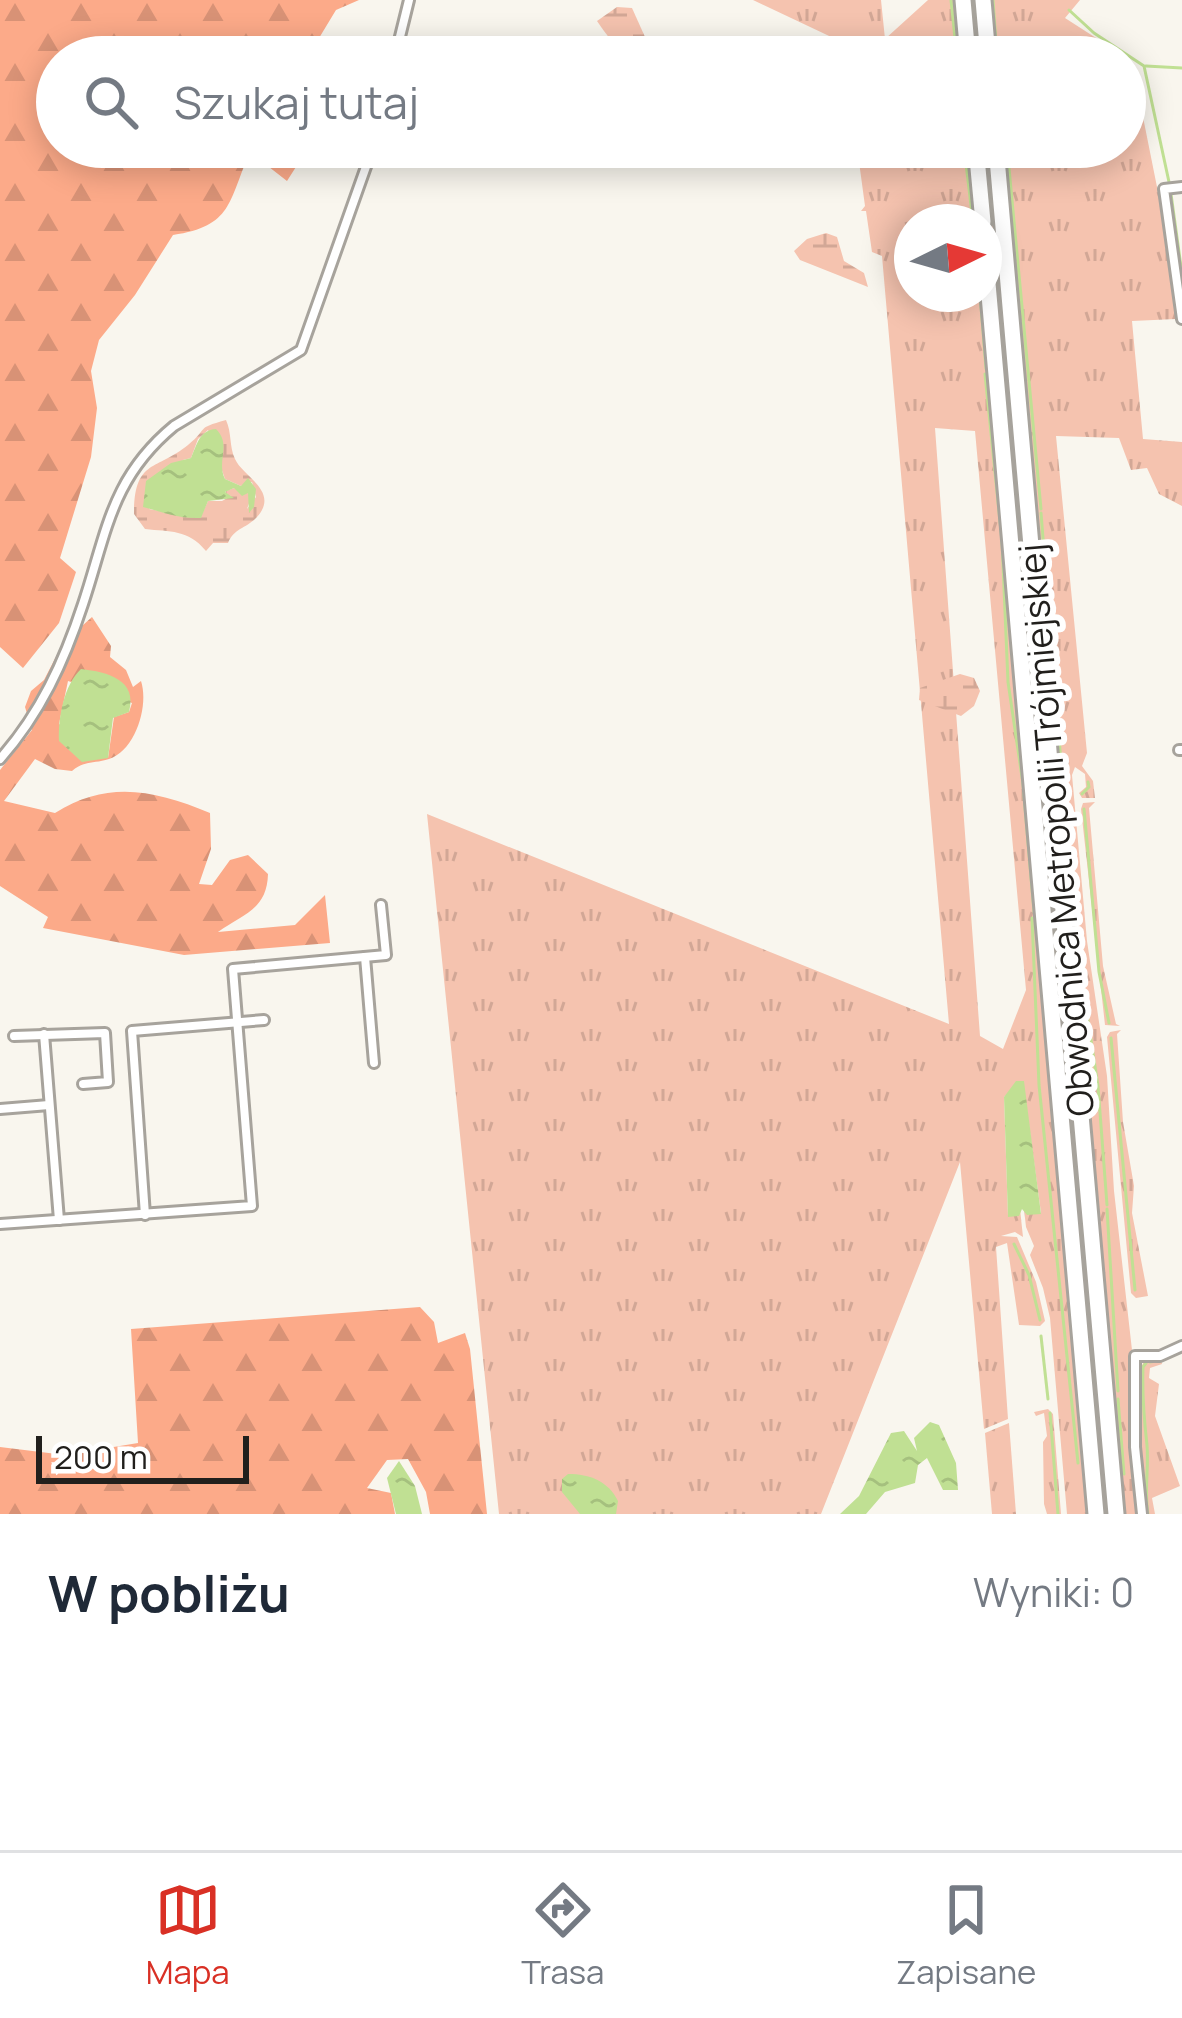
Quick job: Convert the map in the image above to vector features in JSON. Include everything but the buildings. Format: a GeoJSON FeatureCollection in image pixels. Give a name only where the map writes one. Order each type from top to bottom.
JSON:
{"type":"FeatureCollection","features":[{"type":"Feature","properties":{"kind":"highway"},"geometry":{"type":"LineString","coordinates":[[963,0],[966,36]]}},
{"type":"Feature","properties":{"kind":"highway"},"geometry":{"type":"LineString","coordinates":[[983,0],[986,36]]}},
{"type":"Feature","properties":{"kind":"highway"},"geometry":{"type":"LineString","coordinates":[[978,168],[981,204]]}},
{"type":"Feature","properties":{"kind":"highway","name":"Obwodnica Metropolii Trójmiejskiej"},"geometry":{"type":"LineString","coordinates":[[998,168],[1116,1514]]}},
{"type":"Feature","properties":{"kind":"highway","name":"Obwodnica Metropolii Trójmiejskiej"},"geometry":{"type":"LineString","coordinates":[[990,312],[1096,1514]]}},
{"type":"Feature","properties":{"kind":"street"},"geometry":{"type":"LineString","coordinates":[[401,36],[410,0]]}},
{"type":"Feature","properties":{"kind":"street"},"geometry":{"type":"LineString","coordinates":[[0,759],[22,735],[56,676],[115,498],[132,473],[174,426],[301,350],[366,168]]}},
{"type":"Feature","properties":{"kind":"street"},"geometry":{"type":"LineString","coordinates":[[1182,187],[1163,189],[1182,319]]}},
{"type":"Feature","properties":{"kind":"street"},"geometry":{"type":"LineString","coordinates":[[0,1224],[252,1206],[233,969],[386,955],[381,905]]}},
{"type":"Feature","properties":{"kind":"street"},"geometry":{"type":"LineString","coordinates":[[365,957],[374,1063]]}},
{"type":"Feature","properties":{"kind":"street"},"geometry":{"type":"LineString","coordinates":[[145,1215],[132,1031],[264,1020]]}},
{"type":"Feature","properties":{"kind":"street"},"geometry":{"type":"LineString","coordinates":[[14,1036],[104,1033],[108,1082],[82,1084]]}},
{"type":"Feature","properties":{"kind":"street"},"geometry":{"type":"LineString","coordinates":[[44,1034],[59,1220]]}},
{"type":"Feature","properties":{"kind":"street"},"geometry":{"type":"LineString","coordinates":[[0,1109],[49,1105]]}},
{"type":"Feature","properties":{"kind":"street"},"geometry":{"type":"LineString","coordinates":[[1142,1514],[1135,1447],[1135,1356],[1160,1356],[1182,1346]]}},
{"type":"Feature","properties":{"kind":"green space"},"geometry":{"type":"Polygon","coordinates":[[[0,0],[359,0],[336,10],[320,36],[36,36],[36,168],[244,168],[226,209],[207,225],[173,235],[99,340],[91,371],[97,408],[91,457],[60,558],[76,572],[59,623],[23,668],[0,647],[0,0]]]}},
{"type":"Feature","properties":{"kind":"green space"},"geometry":{"type":"Polygon","coordinates":[[[753,0],[881,0],[885,36],[829,36],[753,0]]]}},
{"type":"Feature","properties":{"kind":"green space"},"geometry":{"type":"Polygon","coordinates":[[[928,0],[955,0],[958,36],[888,36],[928,0]]]}},
{"type":"Feature","properties":{"kind":"green space"},"geometry":{"type":"Polygon","coordinates":[[[989,0],[1080,0],[1065,18],[1093,36],[992,36],[989,0]]]}},
{"type":"Feature","properties":{"kind":"green space"},"geometry":{"type":"Polygon","coordinates":[[[617,7],[632,8],[645,36],[608,36],[597,21],[617,7]]]}},
{"type":"Feature","properties":{"kind":"green space"},"geometry":{"type":"Polygon","coordinates":[[[1146,132],[1176,319],[1132,321],[1143,439],[1182,442],[1182,506],[1159,494],[1147,468],[1131,470],[1119,438],[1056,436],[1087,753],[1082,766],[1093,781],[1095,798],[1082,798],[1079,793],[1086,787],[1085,774],[1075,767],[1072,775],[1132,1350],[1138,1514],[1122,1514],[1004,168],[1146,168],[1146,132]]]}},
{"type":"Feature","properties":{"kind":"green space"},"geometry":{"type":"Polygon","coordinates":[[[270,168],[295,168],[287,181],[270,168]]]}},
{"type":"Feature","properties":{"kind":"green space"},"geometry":{"type":"Polygon","coordinates":[[[860,168],[970,168],[973,204],[894,204],[894,312],[984,312],[1089,1514],[1067,1514],[1050,1318],[1030,1255],[1034,1246],[1024,1209],[1041,1213],[1023,1081],[1004,1097],[1008,1216],[1020,1209],[1023,1237],[1015,1232],[1001,1236],[1017,1237],[1036,1282],[1045,1321],[1040,1326],[1019,1325],[1007,1243],[996,1247],[1008,1419],[984,1429],[960,1162],[821,1514],[499,1514],[427,814],[949,1024],[882,256],[872,252],[866,211],[861,211],[865,206],[860,168]],[[935,428],[980,1036],[1003,1049],[1026,990],[975,431],[935,428]]]}},
{"type":"Feature","properties":{"kind":"green space"},"geometry":{"type":"Polygon","coordinates":[[[981,168],[993,168],[996,204],[984,204],[981,168]]]}},
{"type":"Feature","properties":{"kind":"green space"},"geometry":{"type":"Polygon","coordinates":[[[826,233],[837,237],[844,261],[864,273],[868,287],[800,260],[794,251],[807,239],[826,233]]]}},
{"type":"Feature","properties":{"kind":"green space"},"geometry":{"type":"Polygon","coordinates":[[[1002,272],[1111,1514],[1099,1514],[993,312],[1002,312],[1002,272]]]}},
{"type":"Feature","properties":{"kind":"green space"},"geometry":{"type":"Polygon","coordinates":[[[226,420],[235,459],[262,492],[263,508],[257,517],[228,543],[213,543],[206,551],[185,535],[145,529],[134,514],[143,475],[206,427],[226,420]],[[208,430],[149,509],[200,518],[208,501],[222,501],[231,496],[226,491],[234,488],[248,493],[247,509],[256,497],[252,482],[241,486],[225,479],[208,430]]]}},
{"type":"Feature","properties":{"kind":"green space"},"geometry":{"type":"Polygon","coordinates":[[[92,617],[111,646],[110,657],[126,670],[133,687],[141,681],[138,726],[118,754],[109,759],[81,765],[72,771],[35,759],[4,801],[55,813],[94,796],[131,792],[210,813],[211,849],[199,884],[212,885],[230,860],[248,855],[268,874],[258,903],[218,932],[295,925],[325,895],[330,943],[184,955],[43,928],[48,917],[0,886],[0,770],[32,730],[25,707],[63,643],[92,617]],[[68,681],[59,724],[108,758],[114,717],[129,712],[132,703],[68,681]]]}},
{"type":"Feature","properties":{"kind":"green space"},"geometry":{"type":"Polygon","coordinates":[[[960,674],[974,678],[980,691],[974,706],[961,716],[919,700],[920,688],[960,674]]]}},
{"type":"Feature","properties":{"kind":"green space"},"geometry":{"type":"Polygon","coordinates":[[[1095,802],[1089,808],[1103,966],[1120,1026],[1105,1025],[1081,809],[1083,803],[1095,802]]]}},
{"type":"Feature","properties":{"kind":"green space"},"geometry":{"type":"Polygon","coordinates":[[[1121,1030],[1117,1034],[1123,1122],[1134,1186],[1132,1213],[1148,1296],[1136,1298],[1131,1293],[1107,1037],[1121,1030]]]}},
{"type":"Feature","properties":{"kind":"green space"},"geometry":{"type":"Polygon","coordinates":[[[420,1307],[434,1322],[438,1343],[465,1333],[487,1514],[430,1514],[426,1492],[408,1459],[387,1460],[367,1488],[391,1493],[395,1514],[0,1514],[0,1447],[65,1455],[138,1443],[131,1329],[420,1307]]]}},
{"type":"Feature","properties":{"kind":"green space"},"geometry":{"type":"Polygon","coordinates":[[[1161,1357],[1162,1364],[1150,1368],[1149,1378],[1159,1384],[1155,1416],[1180,1486],[1152,1498],[1155,1514],[1144,1514],[1137,1387],[1146,1359],[1161,1357]]]}},
{"type":"Feature","properties":{"kind":"green space"},"geometry":{"type":"Polygon","coordinates":[[[1048,1409],[1053,1414],[1061,1514],[1047,1514],[1044,1504],[1043,1442],[1047,1436],[1044,1413],[1036,1416],[1034,1412],[1048,1409]]]}},
{"type":"Feature","properties":{"kind":"green space"},"geometry":{"type":"Polygon","coordinates":[[[1009,1423],[1016,1514],[992,1514],[985,1433],[1009,1423]]]}},
{"type":"Feature","properties":{"kind":"water"},"geometry":{"type":"Polygon","coordinates":[[[216,429],[223,441],[225,479],[241,486],[248,478],[256,489],[249,513],[248,493],[242,496],[234,488],[225,492],[234,498],[208,501],[201,518],[143,507],[146,481],[171,463],[191,458],[202,435],[216,429]]]}},
{"type":"Feature","properties":{"kind":"water"},"geometry":{"type":"Polygon","coordinates":[[[81,669],[118,680],[131,701],[129,712],[113,718],[108,758],[82,762],[59,741],[63,702],[81,669]]]}},
{"type":"Feature","properties":{"kind":"water"},"geometry":{"type":"Polygon","coordinates":[[[1016,1081],[1024,1081],[1041,1214],[1027,1215],[1022,1209],[1019,1216],[1008,1217],[1004,1097],[1016,1081]]]}},
{"type":"Feature","properties":{"kind":"water"},"geometry":{"type":"Polygon","coordinates":[[[930,1422],[939,1425],[956,1463],[958,1490],[943,1490],[927,1458],[918,1465],[915,1483],[885,1492],[866,1514],[840,1514],[859,1496],[891,1433],[904,1431],[917,1451],[914,1438],[930,1422]]]}},
{"type":"Feature","properties":{"kind":"water"},"geometry":{"type":"Polygon","coordinates":[[[399,1461],[415,1486],[422,1514],[396,1514],[387,1478],[399,1461]]]}},
{"type":"Feature","properties":{"kind":"water"},"geometry":{"type":"Polygon","coordinates":[[[568,1474],[604,1484],[618,1501],[616,1514],[580,1514],[562,1492],[562,1479],[568,1474]]]}},
{"type":"Feature","properties":{"kind":"waterway"},"geometry":{"type":"LineString","coordinates":[[951,0],[955,36]]}},
{"type":"Feature","properties":{"kind":"waterway"},"geometry":{"type":"LineString","coordinates":[[993,0],[996,36]]}},
{"type":"Feature","properties":{"kind":"waterway"},"geometry":{"type":"LineString","coordinates":[[1069,10],[1099,36]]}},
{"type":"Feature","properties":{"kind":"waterway"},"geometry":{"type":"LineString","coordinates":[[1146,66],[1182,68]]}},
{"type":"Feature","properties":{"kind":"waterway"},"geometry":{"type":"LineString","coordinates":[[1146,75],[1169,182]]}},
{"type":"Feature","properties":{"kind":"waterway"},"geometry":{"type":"LineString","coordinates":[[967,168],[971,204]]}},
{"type":"Feature","properties":{"kind":"waterway"},"geometry":{"type":"LineString","coordinates":[[1009,168],[1041,509]]}},
{"type":"Feature","properties":{"kind":"waterway"},"geometry":{"type":"LineString","coordinates":[[1171,194],[1182,274]]}},
{"type":"Feature","properties":{"kind":"waterway"},"geometry":{"type":"LineString","coordinates":[[981,312],[986,369]]}},
{"type":"Feature","properties":{"kind":"waterway"},"geometry":{"type":"LineString","coordinates":[[985,374],[1002,541],[1008,682],[1034,912]]}},
{"type":"Feature","properties":{"kind":"waterway"},"geometry":{"type":"LineString","coordinates":[[1041,513],[1069,862]]}},
{"type":"Feature","properties":{"kind":"waterway"},"geometry":{"type":"LineString","coordinates":[[1082,794],[1088,782]]}},
{"type":"Feature","properties":{"kind":"waterway"},"geometry":{"type":"LineString","coordinates":[[1084,809],[1099,972],[1109,1023]]}},
{"type":"Feature","properties":{"kind":"waterway"},"geometry":{"type":"LineString","coordinates":[[1069,866],[1086,1010]]}},
{"type":"Feature","properties":{"kind":"waterway"},"geometry":{"type":"LineString","coordinates":[[1032,918],[1039,1085],[1078,1463]]}},
{"type":"Feature","properties":{"kind":"waterway"},"geometry":{"type":"LineString","coordinates":[[1087,1014],[1107,1205]]}},
{"type":"Feature","properties":{"kind":"waterway"},"geometry":{"type":"LineString","coordinates":[[1111,1038],[1135,1290]]}},
{"type":"Feature","properties":{"kind":"waterway"},"geometry":{"type":"LineString","coordinates":[[1107,1209],[1118,1391]]}},
{"type":"Feature","properties":{"kind":"waterway"},"geometry":{"type":"LineString","coordinates":[[1014,1244],[1029,1275],[1040,1320]]}},
{"type":"Feature","properties":{"kind":"waterway"},"geometry":{"type":"LineString","coordinates":[[1041,1336],[1048,1399]]}},
{"type":"Feature","properties":{"kind":"waterway"},"geometry":{"type":"LineString","coordinates":[[1150,1362],[1156,1361]]}},
{"type":"Feature","properties":{"kind":"waterway"},"geometry":{"type":"LineString","coordinates":[[1146,1363],[1148,1514]]}},
{"type":"Feature","properties":{"kind":"waterway"},"geometry":{"type":"LineString","coordinates":[[1118,1399],[1124,1474]]}},
{"type":"Feature","properties":{"kind":"waterway"},"geometry":{"type":"LineString","coordinates":[[1050,1413],[1058,1514]]}}]}
